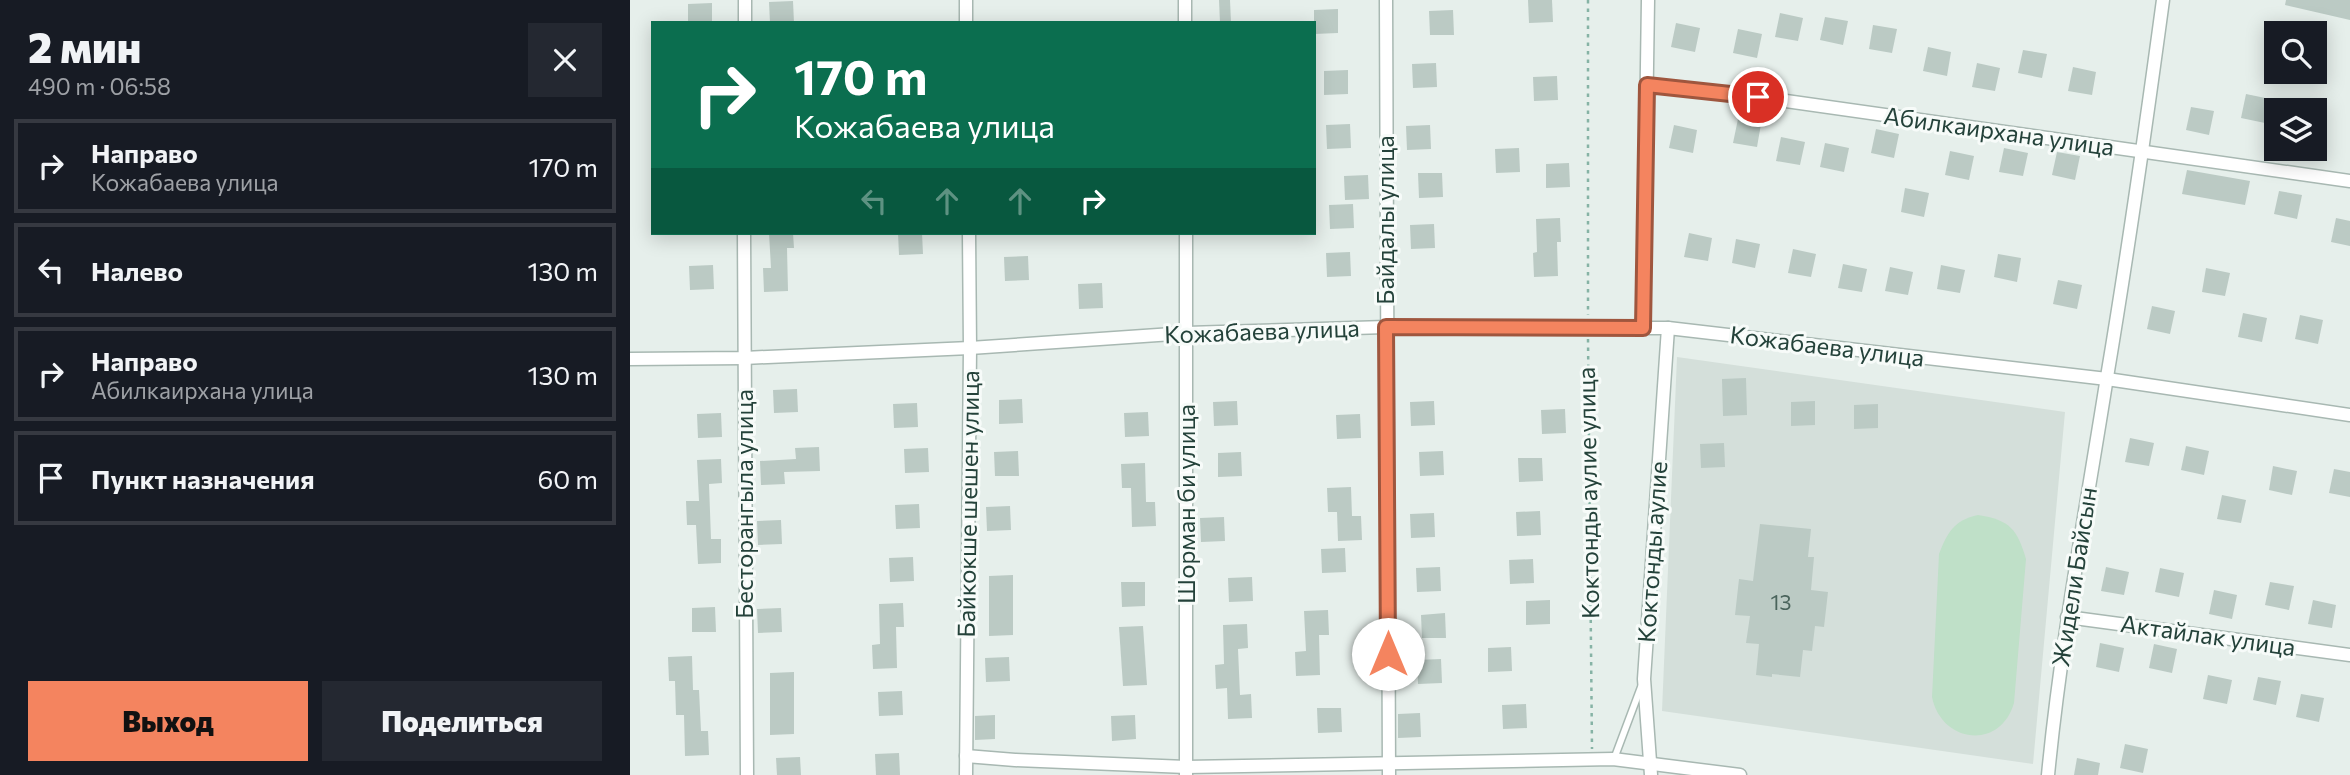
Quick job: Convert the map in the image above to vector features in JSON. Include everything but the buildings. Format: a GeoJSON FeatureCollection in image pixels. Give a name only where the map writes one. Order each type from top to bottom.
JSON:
{"type":"FeatureCollection","features":[{"type":"Feature","properties":{"kind":"street"},"geometry":{"type":"LineString","coordinates":[[745,0],[745,21]]}},
{"type":"Feature","properties":{"kind":"street"},"geometry":{"type":"LineString","coordinates":[[966,0],[966,21]]}},
{"type":"Feature","properties":{"kind":"street"},"geometry":{"type":"LineString","coordinates":[[1185,0],[1185,21]]}},
{"type":"Feature","properties":{"kind":"street","name":"Байдалы улица"},"geometry":{"type":"LineString","coordinates":[[1386,0],[1389,769]]}},
{"type":"Feature","properties":{"kind":"street"},"geometry":{"type":"LineString","coordinates":[[1643,328],[1648,0]]}},
{"type":"Feature","properties":{"kind":"street","name":"Жидели Байсын"},"geometry":{"type":"LineString","coordinates":[[2048,775],[2067,617],[2107,379],[2163,0]]}},
{"type":"Feature","properties":{"kind":"street","name":"Абилкаирхана улица"},"geometry":{"type":"LineString","coordinates":[[1647,85],[1758,97],[2350,181]]}},
{"type":"Feature","properties":{"kind":"street","name":"Бесторангыла улица"},"geometry":{"type":"LineString","coordinates":[[744,235],[747,775]]}},
{"type":"Feature","properties":{"kind":"street","name":"Байкокше шешен улица"},"geometry":{"type":"LineString","coordinates":[[966,775],[969,235]]}},
{"type":"Feature","properties":{"kind":"street","name":"Шорман би улица"},"geometry":{"type":"LineString","coordinates":[[1186,235],[1186,771]]}},
{"type":"Feature","properties":{"kind":"street","name":"Кожабаева улица"},"geometry":{"type":"LineString","coordinates":[[630,359],[744,358],[970,348],[1187,334],[1386,327],[1668,328],[2107,379],[2350,415]]}},
{"type":"Feature","properties":{"kind":"street","name":"Коктонды аулие"},"geometry":{"type":"LineString","coordinates":[[1651,769],[1644,679],[1668,328]]}},
{"type":"Feature","properties":{"kind":"street","name":"Актайлак улица"},"geometry":{"type":"LineString","coordinates":[[2067,617],[2350,655]]}},
{"type":"Feature","properties":{"kind":"street"},"geometry":{"type":"LineString","coordinates":[[966,756],[1186,771],[1389,769],[1613,759],[1651,769],[1740,775]]}},
{"type":"Feature","properties":{"kind":"lane"},"geometry":{"type":"LineString","coordinates":[[1613,759],[1644,679]]}},
{"type":"Feature","properties":{"kind":"path","name":"Коктонды аулие улица"},"geometry":{"type":"LineString","coordinates":[[1588,0],[1592,760]]}},
{"type":"Feature","properties":{"kind":"shaded area"},"geometry":{"type":"Polygon","coordinates":[[[1677,357],[2065,412],[2033,764],[1662,711],[1677,357]]]}},
{"type":"Feature","properties":{"kind":"green space"},"geometry":{"type":"Polygon","coordinates":[[[1978,515],[1998,520],[2011,528],[2026,559],[2014,703],[2007,718],[1997,729],[1971,735],[1958,732],[1947,724],[1932,697],[1939,554],[1952,528],[1963,520],[1978,515]]]}},
{"type":"Feature","properties":{"kind":"route"},"geometry":{"type":"LineString","coordinates":[[1388,654],[1386,327],[1643,328],[1647,85],[1758,97]]}}]}
